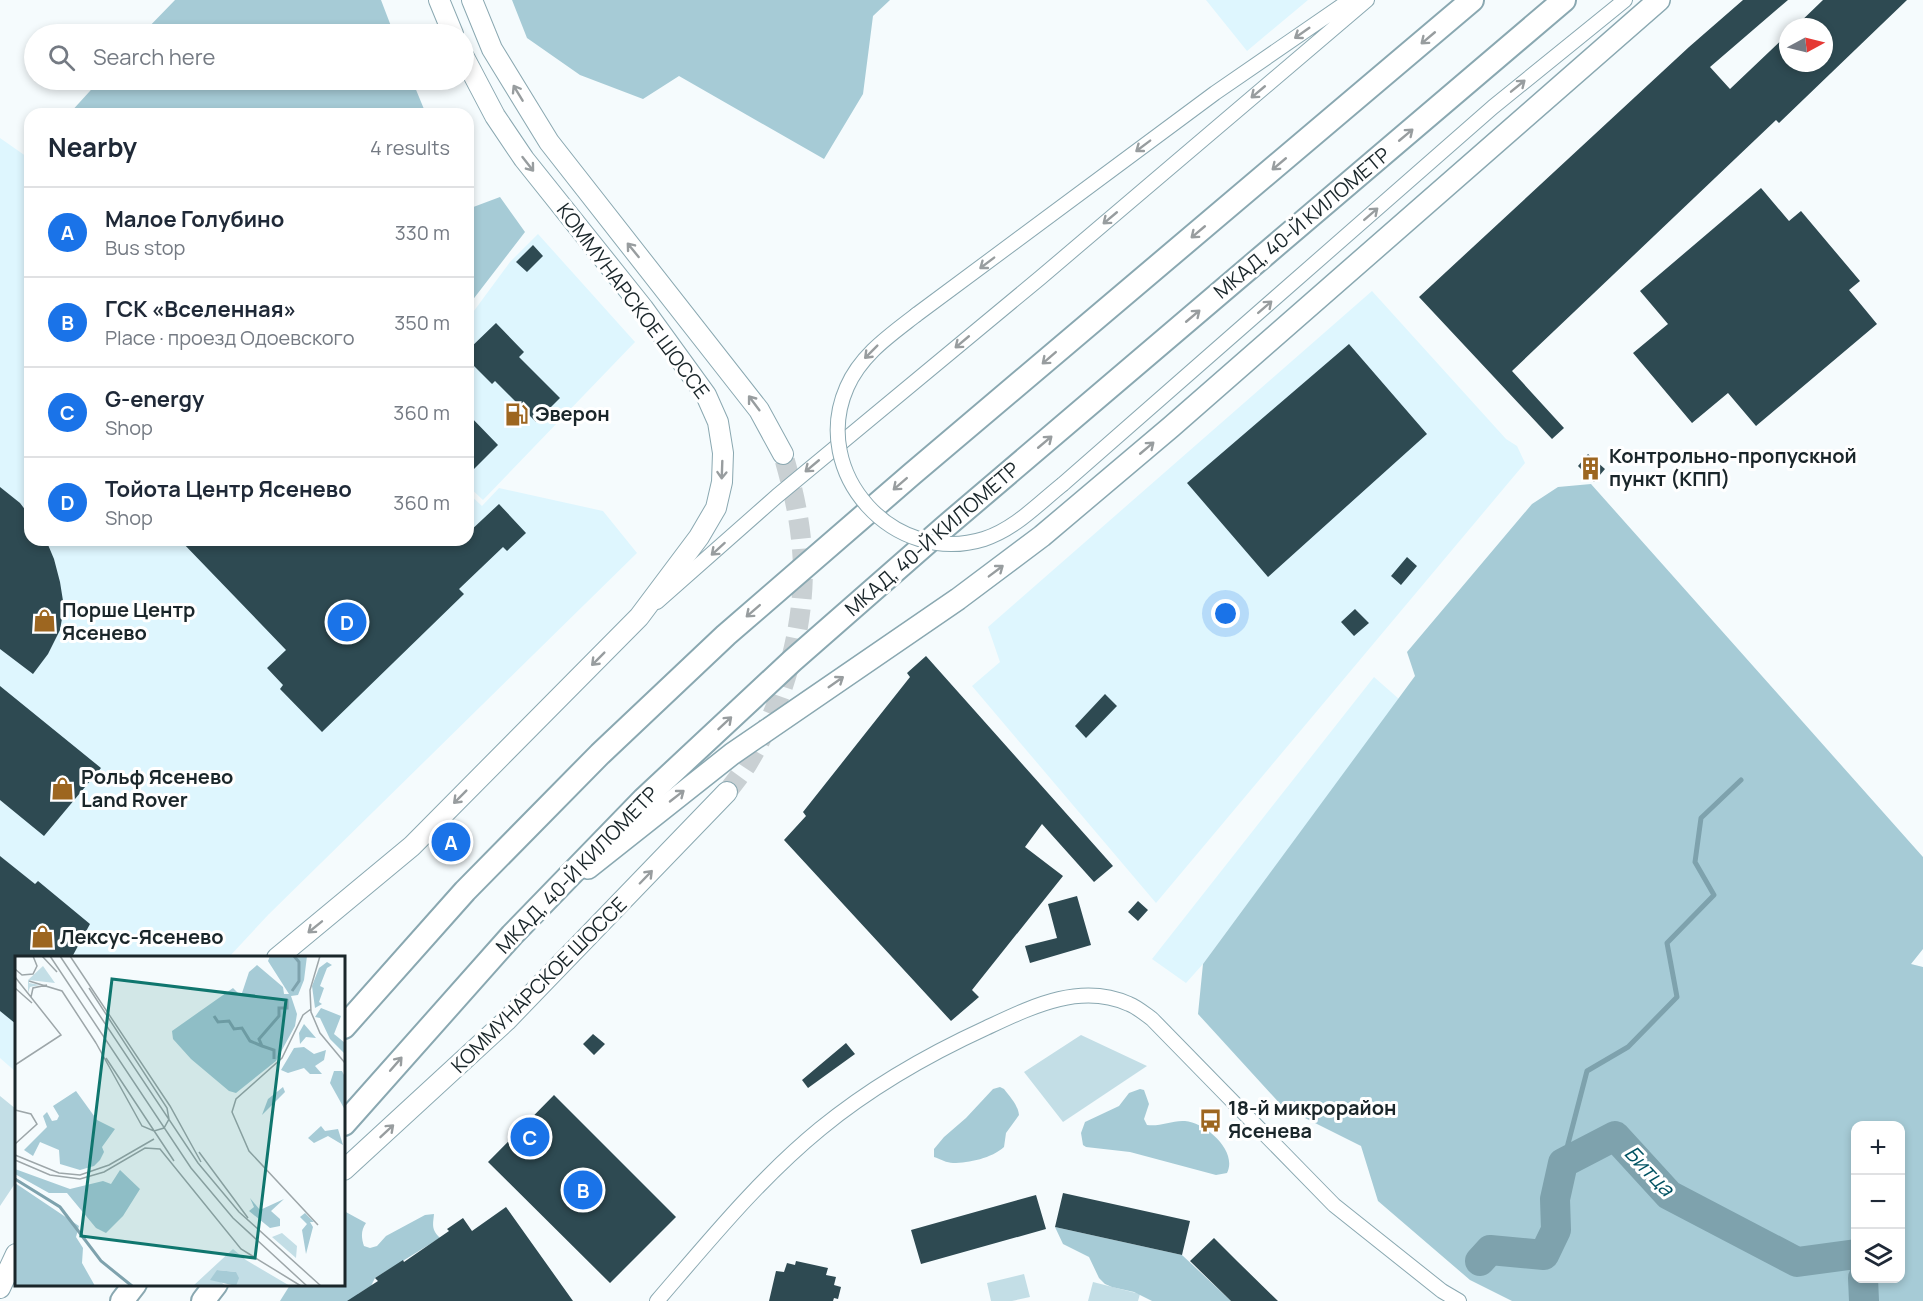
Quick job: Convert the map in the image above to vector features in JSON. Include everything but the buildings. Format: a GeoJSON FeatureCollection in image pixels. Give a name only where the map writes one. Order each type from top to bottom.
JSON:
{"type":"FeatureCollection","features":[{"type":"Feature","properties":{"kind":"highway"},"geometry":{"type":"LineString","coordinates":[[345,1027],[465,891],[600,754],[726,634],[1472,0]]}},
{"type":"Feature","properties":{"kind":"highway","name":"МКАД, 40-Й КИЛОМЕТР"},"geometry":{"type":"LineString","coordinates":[[345,1123],[534,912],[644,799],[792,661],[945,527],[1564,0]]}},
{"type":"Feature","properties":{"kind":"highway"},"geometry":{"type":"LineString","coordinates":[[122,1301],[133,1286]]}},
{"type":"Feature","properties":{"kind":"highway"},"geometry":{"type":"LineString","coordinates":[[203,1301],[214,1286]]}},
{"type":"Feature","properties":{"kind":"main road"},"geometry":{"type":"LineString","coordinates":[[439,0],[449,24]]}},
{"type":"Feature","properties":{"kind":"main road","name":"КОММУНАРСКОЕ ШОССЕ"},"geometry":{"type":"LineString","coordinates":[[472,0],[492,49],[549,142],[759,410],[783,454]]}},
{"type":"Feature","properties":{"kind":"main road"},"geometry":{"type":"LineString","coordinates":[[534,912],[732,754],[958,599],[1042,536],[1171,427],[1659,0]]}},
{"type":"Feature","properties":{"kind":"main road","name":"КОММУНАРСКОЕ ШОССЕ"},"geometry":{"type":"LineString","coordinates":[[278,956],[412,846],[639,617],[699,537],[716,508],[722,482],[723,453],[718,422],[706,395],[643,308],[524,159],[495,116],[474,76]]}},
{"type":"Feature","properties":{"kind":"main road","name":"КОММУНАРСКОЕ ШОССЕ"},"geometry":{"type":"LineString","coordinates":[[345,1169],[506,1021],[727,792]]}},
{"type":"Feature","properties":{"kind":"main road"},"geometry":{"type":"LineString","coordinates":[[0,1288],[15,1256]]}},
{"type":"Feature","properties":{"kind":"street"},"geometry":{"type":"LineString","coordinates":[[1350,0],[1215,93],[916,315],[868,355],[856,370],[840,406],[839,446],[850,483],[861,500],[882,520],[907,535],[945,544],[984,539],[1019,521],[1493,107],[1625,0]]}},
{"type":"Feature","properties":{"kind":"street"},"geometry":{"type":"LineString","coordinates":[[639,617],[688,577],[777,496],[1031,285],[1367,0]]}},
{"type":"Feature","properties":{"kind":"street"},"geometry":{"type":"LineString","coordinates":[[657,1301],[748,1199],[840,1113],[939,1050],[1029,1007],[1080,996],[1104,996],[1130,1004],[1152,1019],[1334,1205],[1433,1284],[1459,1301]]}},
{"type":"Feature","properties":{"kind":"shaded area"},"geometry":{"type":"Polygon","coordinates":[[[175,0],[381,0],[390,24],[152,24],[175,0]]]}},
{"type":"Feature","properties":{"kind":"shaded area"},"geometry":{"type":"Polygon","coordinates":[[[512,0],[890,0],[873,16],[863,94],[824,159],[679,76],[643,99],[580,75],[527,38],[512,0]]]}},
{"type":"Feature","properties":{"kind":"shaded area"},"geometry":{"type":"Polygon","coordinates":[[[1206,0],[1308,0],[1247,51],[1206,0]]]}},
{"type":"Feature","properties":{"kind":"shaded area"},"geometry":{"type":"Polygon","coordinates":[[[91,90],[416,90],[424,108],[74,108],[91,90]]]}},
{"type":"Feature","properties":{"kind":"shaded area"},"geometry":{"type":"Polygon","coordinates":[[[0,138],[24,155],[24,546],[474,546],[474,499],[482,506],[499,488],[603,511],[637,553],[268,915],[230,956],[15,956],[15,1071],[0,1058],[0,138]]]}},
{"type":"Feature","properties":{"kind":"shaded area"},"geometry":{"type":"Polygon","coordinates":[[[500,197],[525,232],[474,298],[474,207],[500,197]]]}},
{"type":"Feature","properties":{"kind":"shaded area","name":"Эверон"},"geometry":{"type":"Polygon","coordinates":[[[538,234],[635,342],[483,500],[474,492],[474,311],[510,262],[538,234]]]}},
{"type":"Feature","properties":{"kind":"shaded area"},"geometry":{"type":"Polygon","coordinates":[[[1372,291],[1506,439],[1517,446],[1525,463],[1156,903],[972,686],[1000,662],[988,627],[1372,291]]]}},
{"type":"Feature","properties":{"kind":"shaded area"},"geometry":{"type":"Polygon","coordinates":[[[1591,484],[1923,857],[1923,949],[1911,964],[1923,967],[1923,1301],[1512,1301],[1470,1280],[1378,1201],[1361,1146],[1283,1107],[1198,1014],[1203,964],[1415,676],[1407,652],[1532,504],[1558,487],[1591,484]]]}},
{"type":"Feature","properties":{"kind":"shaded area"},"geometry":{"type":"Polygon","coordinates":[[[1374,677],[1399,699],[1203,964],[1186,983],[1152,959],[1374,677]]]}},
{"type":"Feature","properties":{"kind":"shaded area"},"geometry":{"type":"Polygon","coordinates":[[[1081,1035],[1147,1066],[1063,1122],[1024,1072],[1081,1035]]]}},
{"type":"Feature","properties":{"kind":"shaded area"},"geometry":{"type":"Polygon","coordinates":[[[1000,1087],[1013,1101],[1019,1115],[1006,1133],[1004,1147],[987,1157],[966,1162],[951,1163],[934,1157],[934,1149],[944,1137],[966,1118],[993,1089],[1000,1087]]]}},
{"type":"Feature","properties":{"kind":"shaded area"},"geometry":{"type":"Polygon","coordinates":[[[1144,1090],[1149,1104],[1144,1119],[1147,1125],[1185,1121],[1202,1127],[1224,1147],[1228,1156],[1227,1173],[1216,1175],[1130,1152],[1083,1145],[1081,1133],[1085,1122],[1119,1106],[1129,1093],[1144,1090]]]}},
{"type":"Feature","properties":{"kind":"shaded area"},"geometry":{"type":"Polygon","coordinates":[[[0,1096],[15,1108],[15,1184],[0,1206],[0,1096]]]}},
{"type":"Feature","properties":{"kind":"shaded area"},"geometry":{"type":"Polygon","coordinates":[[[345,1212],[366,1223],[362,1231],[362,1240],[364,1246],[370,1248],[377,1246],[386,1236],[425,1215],[434,1214],[434,1229],[440,1238],[375,1278],[371,1286],[358,1294],[362,1301],[280,1301],[289,1286],[345,1286],[345,1212]]]}},
{"type":"Feature","properties":{"kind":"shaded area"},"geometry":{"type":"Polygon","coordinates":[[[1055,1227],[1182,1255],[1231,1301],[1152,1301],[1134,1292],[1112,1287],[1099,1278],[1089,1257],[1063,1244],[1055,1227]]]}},
{"type":"Feature","properties":{"kind":"shaded area"},"geometry":{"type":"Polygon","coordinates":[[[1024,1274],[1030,1297],[1012,1301],[991,1301],[987,1283],[1024,1274]]]}},
{"type":"Feature","properties":{"kind":"shaded area"},"geometry":{"type":"Polygon","coordinates":[[[1093,1282],[1140,1294],[1138,1301],[1088,1301],[1093,1282]]]}},
{"type":"Feature","properties":{"kind":"waterway"},"geometry":{"type":"LineString","coordinates":[[1563,1163],[1587,1071],[1628,1047],[1677,997],[1667,943],[1714,895],[1695,862],[1701,818],[1741,780]]}},
{"type":"Feature","properties":{"kind":"waterway","name":"Битца"},"geometry":{"type":"LineString","coordinates":[[1480,1261],[1490,1250],[1544,1255],[1556,1230],[1555,1199],[1563,1163],[1615,1136],[1669,1195],[1797,1262],[1851,1255]]}},
{"type":"Feature","properties":{"kind":"waterway","name":"Битца"},"geometry":{"type":"LineString","coordinates":[[1863,1283],[1864,1301]]}},
{"type":"Feature","properties":{"kind":"tunnel"},"geometry":{"type":"LineString","coordinates":[[727,792],[748,763],[774,712],[784,684],[798,625],[802,596],[801,539],[794,496],[783,454]]}},
{"type":"Feature","properties":{"kind":"place","name":"Эверон"},"geometry":{"type":"Point","coordinates":[517,414]}},
{"type":"Feature","properties":{"kind":"place","name":"Контрольно-пропускной пункт (КПП)"},"geometry":{"type":"Point","coordinates":[1591,468]}},
{"type":"Feature","properties":{"kind":"place","name":"Порше Центр Ясенево"},"geometry":{"type":"Point","coordinates":[44,621]}},
{"type":"Feature","properties":{"kind":"place","name":"Тойота Центр Ясенево"},"geometry":{"type":"Point","coordinates":[347,622]}},
{"type":"Feature","properties":{"kind":"place","name":"Рольф Ясенево Land Rover"},"geometry":{"type":"Point","coordinates":[63,788]}},
{"type":"Feature","properties":{"kind":"place","name":"Малое Голубино"},"geometry":{"type":"Point","coordinates":[451,842]}},
{"type":"Feature","properties":{"kind":"place","name":"Лексус-Ясенево"},"geometry":{"type":"Point","coordinates":[42,937]}},
{"type":"Feature","properties":{"kind":"place","name":"18-й микрорайон Ясенева"},"geometry":{"type":"Point","coordinates":[1210,1120]}},
{"type":"Feature","properties":{"kind":"place","name":"G-energy"},"geometry":{"type":"Point","coordinates":[530,1137]}},
{"type":"Feature","properties":{"kind":"place","name":"ГСК «Вселенная»"},"geometry":{"type":"Point","coordinates":[583,1190]}}]}
